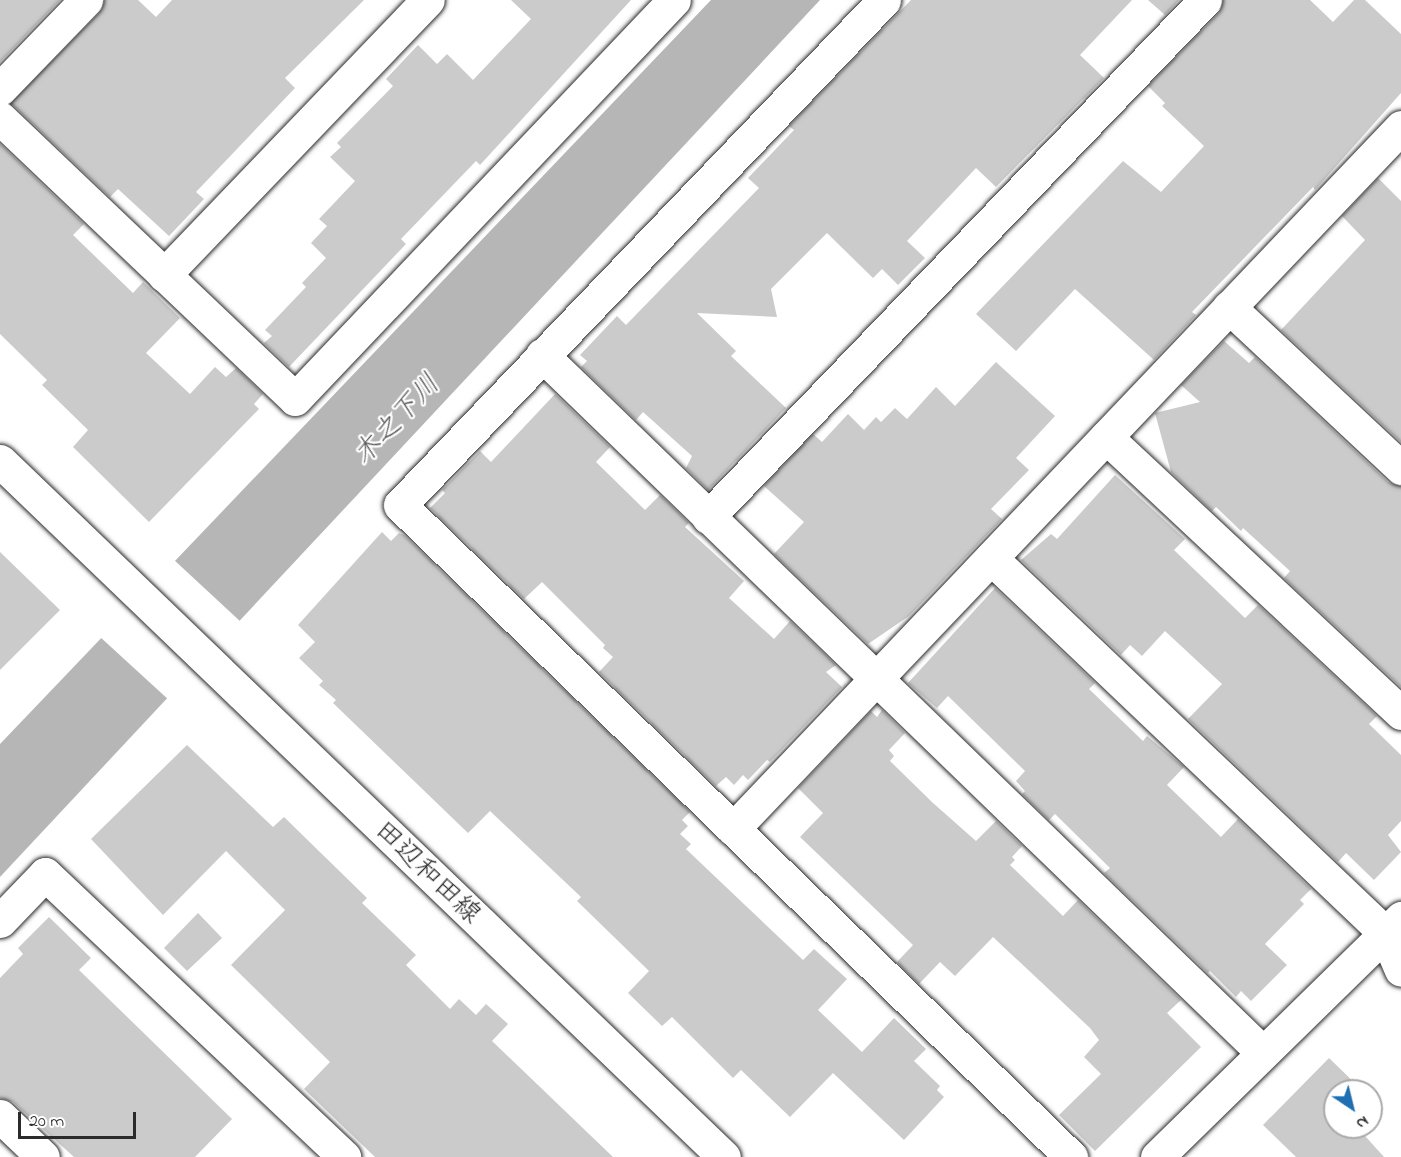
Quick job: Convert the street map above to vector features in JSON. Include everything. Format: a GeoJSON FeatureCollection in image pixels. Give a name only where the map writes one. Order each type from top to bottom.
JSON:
{"type":"FeatureCollection","features":[{"type":"Feature","properties":{"kind":"street"},"geometry":{"type":"LineString","coordinates":[[0,89],[86,0]]}},
{"type":"Feature","properties":{"kind":"street"},"geometry":{"type":"LineString","coordinates":[[164,275],[428,0]]}},
{"type":"Feature","properties":{"kind":"street"},"geometry":{"type":"LineString","coordinates":[[0,118],[295,399],[674,0]]}},
{"type":"Feature","properties":{"kind":"street"},"geometry":{"type":"LineString","coordinates":[[884,0],[400,505],[1071,1157]]}},
{"type":"Feature","properties":{"kind":"street"},"geometry":{"type":"LineString","coordinates":[[708,517],[1205,0]]}},
{"type":"Feature","properties":{"kind":"street"},"geometry":{"type":"LineString","coordinates":[[733,829],[1401,127]]}},
{"type":"Feature","properties":{"kind":"street"},"geometry":{"type":"LineString","coordinates":[[1229,307],[1401,468]]}},
{"type":"Feature","properties":{"kind":"street"},"geometry":{"type":"LineString","coordinates":[[542,355],[1262,1052]]}},
{"type":"Feature","properties":{"kind":"street"},"geometry":{"type":"LineString","coordinates":[[1106,437],[1401,713]]}},
{"type":"Feature","properties":{"kind":"street","name":"田辺和田線"},"geometry":{"type":"LineString","coordinates":[[0,461],[724,1157]]}},
{"type":"Feature","properties":{"kind":"street"},"geometry":{"type":"LineString","coordinates":[[991,558],[1393,925],[1401,970]]}},
{"type":"Feature","properties":{"kind":"street"},"geometry":{"type":"LineString","coordinates":[[0,921],[45,874],[344,1157]]}},
{"type":"Feature","properties":{"kind":"street"},"geometry":{"type":"LineString","coordinates":[[1157,1157],[1393,925]]}},
{"type":"Feature","properties":{"kind":"street"},"geometry":{"type":"LineString","coordinates":[[0,1116],[43,1157]]}},
{"type":"Feature","properties":{"kind":"water","name":"木之下川"},"geometry":{"type":"Polygon","coordinates":[[[711,0],[820,0],[0,877],[0,744],[711,0]]]}},
{"type":"Feature","properties":{"kind":"pier"},"geometry":{"type":"Polygon","coordinates":[[[173,559],[242,623],[170,701],[99,636],[173,559]]]}},
{"type":"Feature","properties":{"kind":"building"},"geometry":{"type":"Polygon","coordinates":[[[0,0],[60,0],[0,62],[0,0]]]}},
{"type":"Feature","properties":{"kind":"building"},"geometry":{"type":"Polygon","coordinates":[[[104,0],[138,0],[156,17],[172,0],[364,0],[285,78],[295,88],[196,192],[204,199],[169,236],[118,189],[110,197],[11,103],[99,13],[104,0]]]}},
{"type":"Feature","properties":{"kind":"building"},"geometry":{"type":"Polygon","coordinates":[[[511,0],[631,0],[480,165],[476,161],[401,239],[406,244],[289,367],[264,343],[272,336],[265,330],[306,287],[302,283],[326,258],[311,243],[327,226],[319,219],[355,181],[330,157],[341,147],[337,143],[393,86],[386,79],[418,45],[437,64],[447,54],[473,80],[531,19],[511,0]]]}},
{"type":"Feature","properties":{"kind":"building"},"geometry":{"type":"Polygon","coordinates":[[[911,0],[1132,0],[1080,55],[1104,78],[996,187],[976,168],[907,241],[925,258],[898,285],[882,269],[873,278],[827,233],[771,289],[777,317],[697,313],[736,351],[731,356],[786,408],[708,490],[686,468],[692,456],[643,412],[636,420],[581,367],[587,361],[580,355],[617,316],[626,325],[759,188],[748,178],[794,130],[789,126],[911,0]]]}},
{"type":"Feature","properties":{"kind":"building"},"geometry":{"type":"Polygon","coordinates":[[[1148,0],[1179,0],[1165,15],[1148,0]]]}},
{"type":"Feature","properties":{"kind":"building"},"geometry":{"type":"Polygon","coordinates":[[[1223,0],[1310,0],[1333,22],[1354,0],[1365,0],[1401,34],[1401,93],[1315,190],[1313,187],[1192,312],[1196,315],[1154,360],[1075,289],[1016,351],[976,314],[1123,161],[1161,192],[1204,146],[1162,106],[1165,103],[1148,86],[1219,13],[1223,0]]]}},
{"type":"Feature","properties":{"kind":"building"},"geometry":{"type":"Polygon","coordinates":[[[0,144],[84,224],[73,235],[133,293],[143,282],[180,318],[146,353],[190,394],[215,367],[226,377],[236,368],[263,394],[254,404],[259,409],[149,522],[73,447],[88,430],[42,385],[47,380],[0,334],[0,144]]]}},
{"type":"Feature","properties":{"kind":"building"},"geometry":{"type":"Polygon","coordinates":[[[1378,178],[1401,201],[1401,442],[1281,330],[1365,240],[1342,216],[1378,178]]]}},
{"type":"Feature","properties":{"kind":"building"},"geometry":{"type":"Polygon","coordinates":[[[1224,341],[1249,363],[1255,357],[1388,482],[1401,486],[1401,687],[1284,578],[1290,571],[1216,507],[1212,511],[1171,472],[1155,413],[1200,402],[1181,385],[1224,341]]]}},
{"type":"Feature","properties":{"kind":"building"},"geometry":{"type":"Polygon","coordinates":[[[996,362],[1055,416],[1016,458],[1029,470],[991,509],[1002,519],[909,616],[868,644],[774,554],[804,522],[764,486],[813,434],[822,442],[848,414],[864,430],[876,417],[881,422],[895,408],[907,419],[936,387],[955,406],[996,362]]]}},
{"type":"Feature","properties":{"kind":"building"},"geometry":{"type":"Polygon","coordinates":[[[555,394],[610,447],[596,462],[645,510],[660,495],[689,523],[685,527],[744,581],[729,598],[774,639],[790,621],[836,665],[826,672],[842,687],[770,762],[767,760],[748,780],[743,775],[734,785],[726,777],[716,786],[599,672],[613,657],[603,648],[605,645],[542,582],[524,599],[430,508],[445,493],[442,490],[480,451],[491,462],[555,394]]]}},
{"type":"Feature","properties":{"kind":"building"},"geometry":{"type":"Polygon","coordinates":[[[1115,475],[1185,539],[1174,550],[1245,618],[1258,605],[1377,716],[1369,724],[1401,755],[1401,821],[1388,835],[1401,852],[1374,880],[1346,853],[1338,862],[1188,719],[1222,684],[1165,631],[1142,656],[1130,645],[1121,655],[1021,560],[1051,534],[1057,539],[1115,475]]]}},
{"type":"Feature","properties":{"kind":"building"},"geometry":{"type":"Polygon","coordinates":[[[382,532],[391,541],[399,533],[404,535],[690,812],[682,820],[688,826],[680,834],[691,844],[686,849],[803,960],[814,949],[847,979],[818,1010],[862,1052],[894,1018],[926,1049],[914,1061],[940,1086],[937,1090],[944,1097],[904,1140],[833,1073],[790,1117],[741,1070],[733,1078],[672,1017],[662,1026],[628,993],[649,971],[577,901],[581,897],[490,811],[468,833],[333,703],[336,700],[319,685],[323,681],[299,658],[315,642],[298,625],[382,532]]]}},
{"type":"Feature","properties":{"kind":"building"},"geometry":{"type":"Polygon","coordinates":[[[0,552],[60,610],[0,670],[0,552]]]}},
{"type":"Feature","properties":{"kind":"building"},"geometry":{"type":"Polygon","coordinates":[[[995,588],[1095,683],[1089,689],[1143,741],[1147,736],[1184,767],[1167,785],[1221,837],[1238,819],[1311,889],[1300,900],[1304,904],[1265,944],[1287,965],[1251,1001],[1241,991],[1236,997],[1210,971],[1208,973],[1104,873],[1110,868],[1055,814],[1049,820],[1022,794],[1025,791],[1016,781],[1025,771],[948,696],[937,708],[908,683],[995,588]]]}},
{"type":"Feature","properties":{"kind":"building"},"geometry":{"type":"Polygon","coordinates":[[[882,710],[905,733],[889,750],[894,756],[890,761],[933,803],[976,841],[996,821],[1022,846],[1012,857],[1015,860],[1010,865],[1063,916],[1078,900],[1181,1000],[1167,1013],[1201,1047],[1095,1151],[1059,1115],[1101,1074],[1084,1057],[1099,1040],[1090,1028],[993,937],[955,976],[940,962],[919,984],[897,962],[913,945],[800,837],[823,813],[798,788],[871,711],[877,717],[882,710]]]}},
{"type":"Feature","properties":{"kind":"building"},"geometry":{"type":"Polygon","coordinates":[[[187,745],[273,827],[284,817],[367,898],[362,903],[416,955],[406,965],[450,1009],[459,999],[476,1015],[486,1004],[508,1024],[492,1041],[613,1157],[375,1157],[304,1089],[330,1062],[231,965],[285,910],[226,851],[163,915],[91,839],[187,745]]]}},
{"type":"Feature","properties":{"kind":"building"},"geometry":{"type":"Polygon","coordinates":[[[198,913],[222,938],[187,971],[164,948],[198,913]]]}},
{"type":"Feature","properties":{"kind":"building"},"geometry":{"type":"Polygon","coordinates":[[[49,917],[91,958],[79,970],[232,1119],[195,1157],[74,1157],[13,1102],[0,1098],[0,978],[23,954],[18,948],[49,917]]]}},
{"type":"Feature","properties":{"kind":"building"},"geometry":{"type":"Polygon","coordinates":[[[1329,1058],[1351,1079],[1323,1079],[1323,1139],[1368,1139],[1384,1157],[1296,1157],[1263,1125],[1329,1058]]]}}]}
